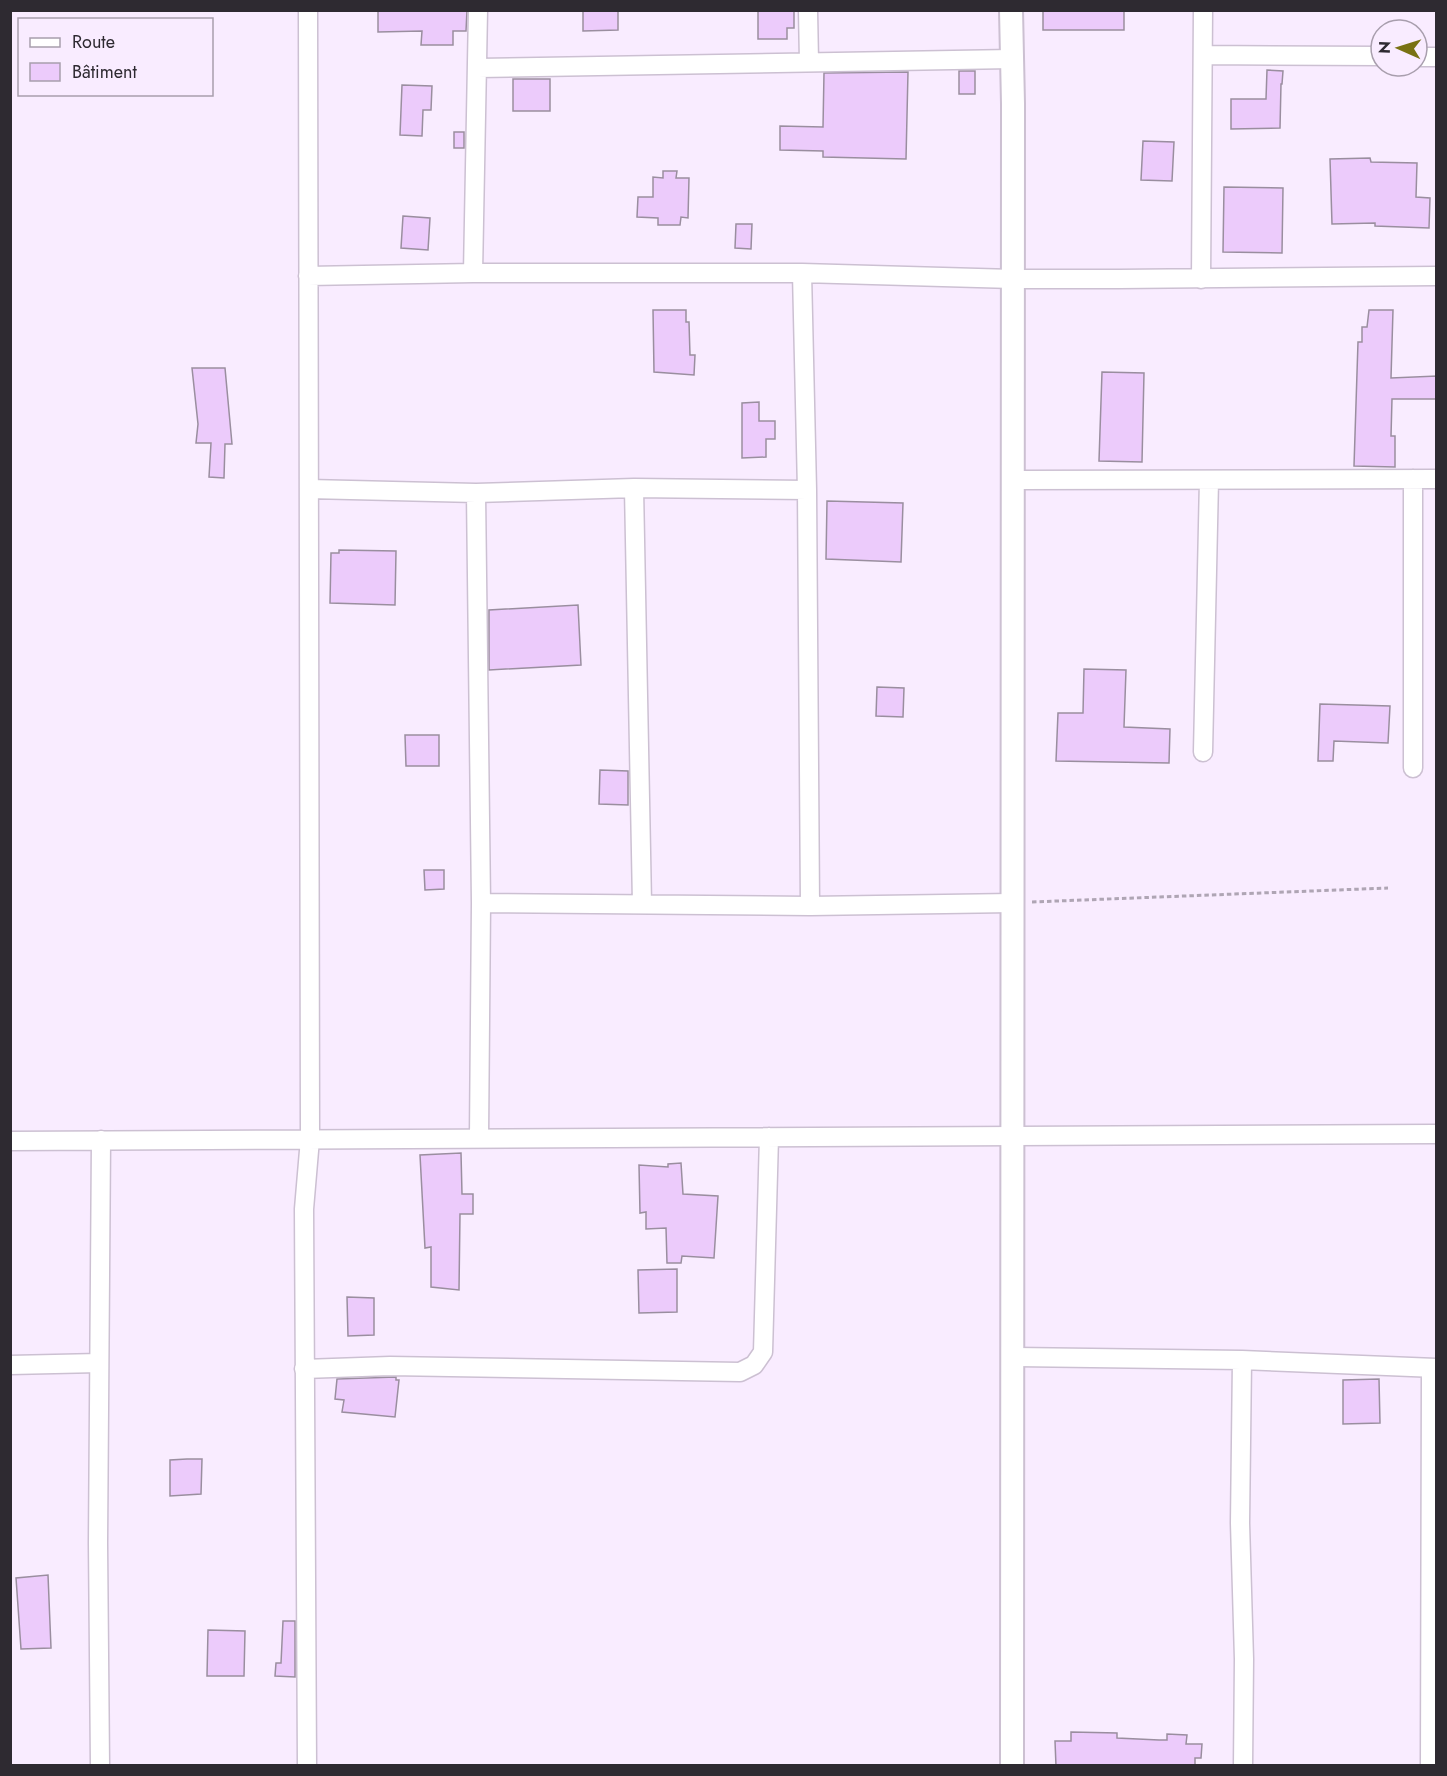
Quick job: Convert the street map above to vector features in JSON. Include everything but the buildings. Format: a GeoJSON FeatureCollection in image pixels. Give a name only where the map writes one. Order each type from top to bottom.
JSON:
{"type":"FeatureCollection","features":[{"type":"Feature","properties":{"kind":"street"},"geometry":{"type":"LineString","coordinates":[[307,1766],[304,1209],[310,1139],[308,10]]}},
{"type":"Feature","properties":{"kind":"street"},"geometry":{"type":"LineString","coordinates":[[472,273],[478,10]]}},
{"type":"Feature","properties":{"kind":"street"},"geometry":{"type":"LineString","coordinates":[[808,10],[808,62]]}},
{"type":"Feature","properties":{"kind":"street"},"geometry":{"type":"LineString","coordinates":[[1011,10],[1013,279],[1012,1766]]}},
{"type":"Feature","properties":{"kind":"street"},"geometry":{"type":"LineString","coordinates":[[1201,279],[1203,10]]}},
{"type":"Feature","properties":{"kind":"street"},"geometry":{"type":"LineString","coordinates":[[1203,55],[1369,56]]}},
{"type":"Feature","properties":{"kind":"street"},"geometry":{"type":"LineString","coordinates":[[478,68],[1012,59]]}},
{"type":"Feature","properties":{"kind":"street"},"geometry":{"type":"LineString","coordinates":[[308,276],[472,273],[802,273],[1013,279],[1437,276]]}},
{"type":"Feature","properties":{"kind":"street"},"geometry":{"type":"LineString","coordinates":[[802,273],[807,490],[810,906]]}},
{"type":"Feature","properties":{"kind":"street"},"geometry":{"type":"LineString","coordinates":[[1413,479],[1413,768]]}},
{"type":"Feature","properties":{"kind":"street"},"geometry":{"type":"LineString","coordinates":[[1013,480],[1437,479]]}},
{"type":"Feature","properties":{"kind":"street"},"geometry":{"type":"LineString","coordinates":[[1203,752],[1209,480]]}},
{"type":"Feature","properties":{"kind":"street"},"geometry":{"type":"LineString","coordinates":[[309,489],[476,493],[634,488],[807,490]]}},
{"type":"Feature","properties":{"kind":"street"},"geometry":{"type":"LineString","coordinates":[[634,488],[642,904]]}},
{"type":"Feature","properties":{"kind":"street"},"geometry":{"type":"LineString","coordinates":[[476,493],[481,903],[479,1138]]}},
{"type":"Feature","properties":{"kind":"street"},"geometry":{"type":"LineString","coordinates":[[481,903],[810,906],[1012,903]]}},
{"type":"Feature","properties":{"kind":"street"},"geometry":{"type":"LineString","coordinates":[[10,1141],[1437,1134]]}},
{"type":"Feature","properties":{"kind":"street"},"geometry":{"type":"LineString","coordinates":[[304,1369],[390,1366],[740,1372],[754,1365],[763,1352],[769,1137]]}},
{"type":"Feature","properties":{"kind":"street"},"geometry":{"type":"LineString","coordinates":[[100,1766],[98,1543],[101,1140]]}},
{"type":"Feature","properties":{"kind":"street"},"geometry":{"type":"LineString","coordinates":[[1012,1357],[1242,1360],[1434,1368],[1430,1766]]}},
{"type":"Feature","properties":{"kind":"street"},"geometry":{"type":"LineString","coordinates":[[1242,1360],[1240,1523],[1244,1659],[1243,1766]]}},
{"type":"Feature","properties":{"kind":"street"},"geometry":{"type":"LineString","coordinates":[[10,1365],[99,1364]]}},
{"type":"Feature","properties":{"kind":"path"},"geometry":{"type":"LineString","coordinates":[[1012,903],[1388,888]]}}]}
